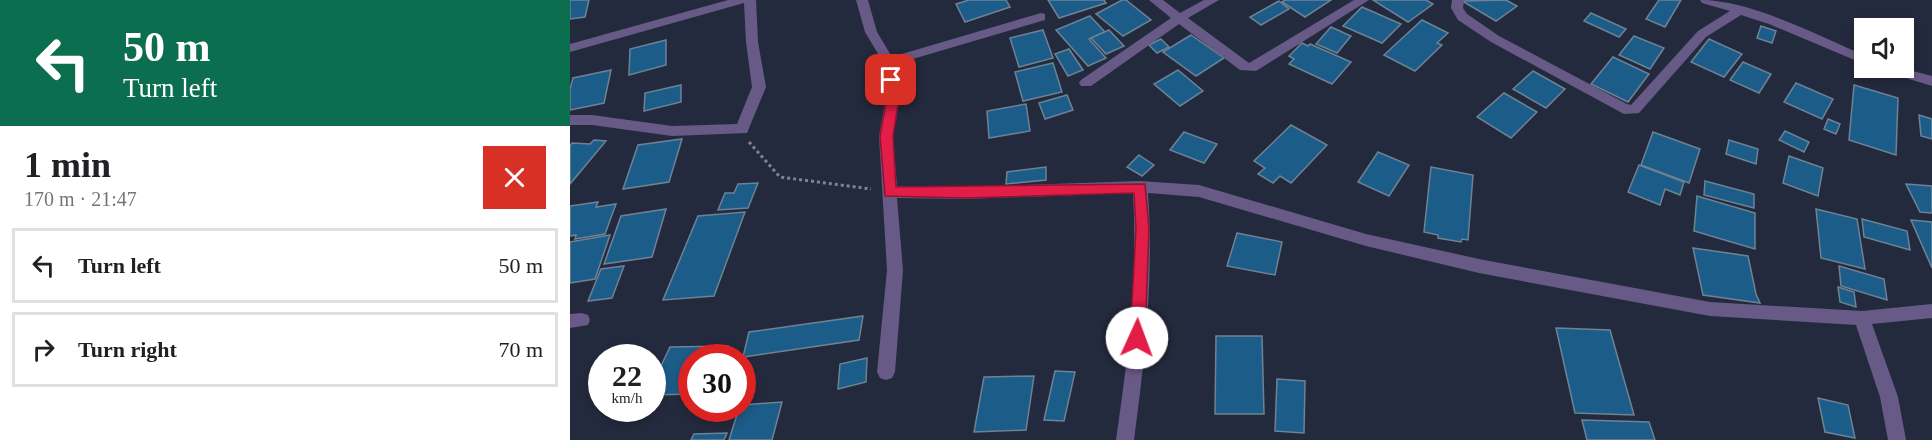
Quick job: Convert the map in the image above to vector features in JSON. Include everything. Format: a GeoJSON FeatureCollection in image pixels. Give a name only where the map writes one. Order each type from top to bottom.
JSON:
{"type":"FeatureCollection","features":[{"type":"Feature","properties":{"kind":"street"},"geometry":{"type":"LineString","coordinates":[[570,48],[742,0]]}},
{"type":"Feature","properties":{"kind":"street"},"geometry":{"type":"LineString","coordinates":[[570,120],[592,120],[672,131],[742,129],[759,87],[752,42],[750,0]]}},
{"type":"Feature","properties":{"kind":"street"},"geometry":{"type":"LineString","coordinates":[[862,0],[871,32],[889,62],[893,98],[886,136],[895,270],[885,372]]}},
{"type":"Feature","properties":{"kind":"street"},"geometry":{"type":"LineString","coordinates":[[1155,0],[1245,67],[1251,68],[1363,0]]}},
{"type":"Feature","properties":{"kind":"street"},"geometry":{"type":"LineString","coordinates":[[1086,83],[1179,18],[1213,0]]}},
{"type":"Feature","properties":{"kind":"street"},"geometry":{"type":"LineString","coordinates":[[1458,0],[1457,8],[1462,16],[1495,39],[1624,109],[1634,110],[1702,34],[1739,11]]}},
{"type":"Feature","properties":{"kind":"street"},"geometry":{"type":"LineString","coordinates":[[1706,0],[1773,21],[1854,56]]}},
{"type":"Feature","properties":{"kind":"street"},"geometry":{"type":"LineString","coordinates":[[889,62],[1041,17]]}},
{"type":"Feature","properties":{"kind":"street"},"geometry":{"type":"LineString","coordinates":[[1914,76],[1932,81]]}},
{"type":"Feature","properties":{"kind":"street"},"geometry":{"type":"LineString","coordinates":[[890,192],[964,193],[1140,187],[1199,191],[1366,240],[1468,264],[1710,309],[1862,318],[1932,311]]}},
{"type":"Feature","properties":{"kind":"street"},"geometry":{"type":"LineString","coordinates":[[1125,440],[1137,354],[1143,229],[1140,187]]}},
{"type":"Feature","properties":{"kind":"street"},"geometry":{"type":"LineString","coordinates":[[1862,318],[1890,397],[1897,440]]}},
{"type":"Feature","properties":{"kind":"path"},"geometry":{"type":"LineString","coordinates":[[742,129],[752,148],[780,177],[890,192]]}},
{"type":"Feature","properties":{"kind":"building"},"geometry":{"type":"Polygon","coordinates":[[[570,0],[589,0],[585,17],[570,19],[570,0]]]}},
{"type":"Feature","properties":{"kind":"building"},"geometry":{"type":"Polygon","coordinates":[[[969,0],[1006,0],[1010,7],[965,22],[956,4],[969,0]]]}},
{"type":"Feature","properties":{"kind":"building"},"geometry":{"type":"Polygon","coordinates":[[[1048,0],[1104,0],[1106,3],[1059,18],[1048,0]]]}},
{"type":"Feature","properties":{"kind":"building"},"geometry":{"type":"Polygon","coordinates":[[[1126,0],[1151,20],[1123,36],[1096,14],[1126,0]]]}},
{"type":"Feature","properties":{"kind":"building"},"geometry":{"type":"Polygon","coordinates":[[[1285,0],[1331,0],[1305,17],[1282,2],[1285,0]]]}},
{"type":"Feature","properties":{"kind":"building"},"geometry":{"type":"Polygon","coordinates":[[[1373,0],[1426,0],[1433,4],[1408,22],[1373,0]]]}},
{"type":"Feature","properties":{"kind":"building"},"geometry":{"type":"Polygon","coordinates":[[[1506,0],[1517,6],[1496,21],[1462,1],[1506,0]]]}},
{"type":"Feature","properties":{"kind":"building"},"geometry":{"type":"Polygon","coordinates":[[[1659,0],[1681,0],[1665,27],[1646,19],[1659,0]]]}},
{"type":"Feature","properties":{"kind":"building"},"geometry":{"type":"Polygon","coordinates":[[[1279,1],[1289,9],[1261,25],[1250,17],[1279,1]]]}},
{"type":"Feature","properties":{"kind":"building"},"geometry":{"type":"Polygon","coordinates":[[[1362,7],[1401,24],[1382,43],[1343,26],[1362,7]]]}},
{"type":"Feature","properties":{"kind":"building"},"geometry":{"type":"Polygon","coordinates":[[[1591,13],[1626,29],[1619,37],[1584,21],[1591,13]]]}},
{"type":"Feature","properties":{"kind":"building"},"geometry":{"type":"Polygon","coordinates":[[[1090,16],[1105,32],[1089,39],[1106,58],[1088,66],[1056,30],[1090,16]]]}},
{"type":"Feature","properties":{"kind":"building"},"geometry":{"type":"Polygon","coordinates":[[[1422,20],[1448,33],[1437,43],[1442,45],[1415,71],[1384,55],[1422,20]]]}},
{"type":"Feature","properties":{"kind":"building"},"geometry":{"type":"Polygon","coordinates":[[[1761,26],[1776,31],[1772,43],[1757,38],[1761,26]]]}},
{"type":"Feature","properties":{"kind":"building"},"geometry":{"type":"Polygon","coordinates":[[[1331,27],[1351,36],[1337,53],[1316,44],[1331,27]]]}},
{"type":"Feature","properties":{"kind":"building"},"geometry":{"type":"Polygon","coordinates":[[[1043,30],[1053,58],[1019,67],[1010,38],[1043,30]]]}},
{"type":"Feature","properties":{"kind":"building"},"geometry":{"type":"Polygon","coordinates":[[[1109,30],[1124,46],[1106,54],[1091,38],[1109,30]]]}},
{"type":"Feature","properties":{"kind":"building"},"geometry":{"type":"Polygon","coordinates":[[[1191,35],[1224,58],[1196,76],[1163,52],[1191,35]]]}},
{"type":"Feature","properties":{"kind":"building"},"geometry":{"type":"Polygon","coordinates":[[[1634,36],[1664,48],[1650,69],[1619,55],[1634,36]]]}},
{"type":"Feature","properties":{"kind":"building"},"geometry":{"type":"Polygon","coordinates":[[[1161,39],[1169,47],[1157,53],[1149,45],[1161,39]]]}},
{"type":"Feature","properties":{"kind":"building"},"geometry":{"type":"Polygon","coordinates":[[[1709,39],[1742,54],[1724,77],[1691,62],[1709,39]]]}},
{"type":"Feature","properties":{"kind":"building"},"geometry":{"type":"Polygon","coordinates":[[[666,40],[666,65],[629,75],[630,49],[666,40]]]}},
{"type":"Feature","properties":{"kind":"building"},"geometry":{"type":"Polygon","coordinates":[[[1302,43],[1308,46],[1310,44],[1351,62],[1332,84],[1289,64],[1294,59],[1289,56],[1302,43]]]}},
{"type":"Feature","properties":{"kind":"building"},"geometry":{"type":"Polygon","coordinates":[[[1069,49],[1083,70],[1068,76],[1055,54],[1069,49]]]}},
{"type":"Feature","properties":{"kind":"building"},"geometry":{"type":"Polygon","coordinates":[[[1613,57],[1649,74],[1628,102],[1591,84],[1613,57]]]}},
{"type":"Feature","properties":{"kind":"building"},"geometry":{"type":"Polygon","coordinates":[[[1743,62],[1771,74],[1759,93],[1730,80],[1743,62]]]}},
{"type":"Feature","properties":{"kind":"building"},"geometry":{"type":"Polygon","coordinates":[[[1053,63],[1062,92],[1023,101],[1015,72],[1053,63]]]}},
{"type":"Feature","properties":{"kind":"building"},"geometry":{"type":"Polygon","coordinates":[[[611,70],[604,103],[570,110],[570,89],[573,78],[611,70]]]}},
{"type":"Feature","properties":{"kind":"building"},"geometry":{"type":"Polygon","coordinates":[[[1178,70],[1203,91],[1180,106],[1154,84],[1178,70]]]}},
{"type":"Feature","properties":{"kind":"building"},"geometry":{"type":"Polygon","coordinates":[[[1533,71],[1565,89],[1546,108],[1513,89],[1533,71]]]}},
{"type":"Feature","properties":{"kind":"building"},"geometry":{"type":"Polygon","coordinates":[[[1796,83],[1833,99],[1822,119],[1784,102],[1796,83]]]}},
{"type":"Feature","properties":{"kind":"building"},"geometry":{"type":"Polygon","coordinates":[[[681,85],[681,102],[644,111],[645,93],[681,85]]]}},
{"type":"Feature","properties":{"kind":"building"},"geometry":{"type":"Polygon","coordinates":[[[1854,85],[1898,98],[1896,155],[1849,140],[1854,85]]]}},
{"type":"Feature","properties":{"kind":"building"},"geometry":{"type":"Polygon","coordinates":[[[1504,93],[1537,112],[1511,138],[1477,117],[1504,93]]]}},
{"type":"Feature","properties":{"kind":"building"},"geometry":{"type":"Polygon","coordinates":[[[1067,95],[1073,110],[1045,119],[1039,103],[1067,95]]]}},
{"type":"Feature","properties":{"kind":"building"},"geometry":{"type":"Polygon","coordinates":[[[1026,104],[1030,131],[989,138],[987,111],[1026,104]]]}},
{"type":"Feature","properties":{"kind":"building"},"geometry":{"type":"Polygon","coordinates":[[[1919,115],[1932,119],[1932,139],[1921,136],[1919,115]]]}},
{"type":"Feature","properties":{"kind":"building"},"geometry":{"type":"Polygon","coordinates":[[[1828,119],[1840,124],[1836,134],[1824,129],[1828,119]]]}},
{"type":"Feature","properties":{"kind":"building"},"geometry":{"type":"Polygon","coordinates":[[[1291,125],[1327,145],[1291,183],[1280,176],[1273,183],[1258,174],[1265,168],[1254,161],[1291,125]]]}},
{"type":"Feature","properties":{"kind":"building"},"geometry":{"type":"Polygon","coordinates":[[[1785,131],[1809,142],[1804,152],[1779,140],[1785,131]]]}},
{"type":"Feature","properties":{"kind":"building"},"geometry":{"type":"Polygon","coordinates":[[[1184,132],[1217,144],[1204,163],[1170,150],[1184,132]]]}},
{"type":"Feature","properties":{"kind":"building"},"geometry":{"type":"Polygon","coordinates":[[[1653,132],[1700,149],[1689,183],[1641,165],[1653,132]]]}},
{"type":"Feature","properties":{"kind":"building"},"geometry":{"type":"Polygon","coordinates":[[[682,139],[669,182],[623,189],[638,145],[682,139]]]}},
{"type":"Feature","properties":{"kind":"building"},"geometry":{"type":"Polygon","coordinates":[[[594,140],[606,141],[570,184],[570,146],[572,143],[590,144],[594,140]]]}},
{"type":"Feature","properties":{"kind":"building"},"geometry":{"type":"Polygon","coordinates":[[[1729,140],[1758,149],[1756,164],[1726,154],[1729,140]]]}},
{"type":"Feature","properties":{"kind":"building"},"geometry":{"type":"Polygon","coordinates":[[[1378,152],[1409,165],[1389,196],[1358,182],[1378,152]]]}},
{"type":"Feature","properties":{"kind":"building"},"geometry":{"type":"Polygon","coordinates":[[[1139,155],[1154,165],[1142,176],[1127,167],[1139,155]]]}},
{"type":"Feature","properties":{"kind":"building"},"geometry":{"type":"Polygon","coordinates":[[[1789,156],[1823,168],[1818,196],[1783,183],[1789,156]]]}},
{"type":"Feature","properties":{"kind":"building"},"geometry":{"type":"Polygon","coordinates":[[[1639,165],[1684,182],[1680,195],[1665,189],[1660,205],[1628,192],[1639,165]]]}},
{"type":"Feature","properties":{"kind":"building"},"geometry":{"type":"Polygon","coordinates":[[[1046,167],[1046,180],[1006,184],[1007,172],[1046,167]]]}},
{"type":"Feature","properties":{"kind":"building"},"geometry":{"type":"Polygon","coordinates":[[[1431,167],[1473,175],[1468,240],[1462,239],[1461,242],[1438,238],[1438,235],[1424,232],[1431,167]]]}},
{"type":"Feature","properties":{"kind":"building"},"geometry":{"type":"Polygon","coordinates":[[[1705,181],[1754,194],[1754,208],[1704,195],[1705,181]]]}},
{"type":"Feature","properties":{"kind":"building"},"geometry":{"type":"Polygon","coordinates":[[[758,183],[748,208],[718,210],[725,193],[734,193],[738,184],[758,183]]]}},
{"type":"Feature","properties":{"kind":"building"},"geometry":{"type":"Polygon","coordinates":[[[1906,184],[1932,186],[1932,213],[1920,212],[1906,184]]]}},
{"type":"Feature","properties":{"kind":"building"},"geometry":{"type":"Polygon","coordinates":[[[1697,196],[1755,213],[1755,249],[1694,231],[1697,196]]]}},
{"type":"Feature","properties":{"kind":"building"},"geometry":{"type":"Polygon","coordinates":[[[598,202],[596,207],[616,204],[605,234],[575,239],[576,235],[570,236],[570,206],[598,202]]]}},
{"type":"Feature","properties":{"kind":"building"},"geometry":{"type":"Polygon","coordinates":[[[666,209],[652,257],[604,264],[621,216],[666,209]]]}},
{"type":"Feature","properties":{"kind":"building"},"geometry":{"type":"Polygon","coordinates":[[[1816,209],[1857,219],[1865,269],[1821,258],[1816,209]]]}},
{"type":"Feature","properties":{"kind":"building"},"geometry":{"type":"Polygon","coordinates":[[[745,212],[714,296],[663,300],[698,216],[745,212]]]}},
{"type":"Feature","properties":{"kind":"building"},"geometry":{"type":"Polygon","coordinates":[[[1862,219],[1907,231],[1910,250],[1864,237],[1862,219]]]}},
{"type":"Feature","properties":{"kind":"building"},"geometry":{"type":"Polygon","coordinates":[[[1911,220],[1932,222],[1932,268],[1911,220]]]}},
{"type":"Feature","properties":{"kind":"building"},"geometry":{"type":"Polygon","coordinates":[[[1237,233],[1282,242],[1275,275],[1227,266],[1237,233]]]}},
{"type":"Feature","properties":{"kind":"building"},"geometry":{"type":"Polygon","coordinates":[[[610,235],[595,279],[570,283],[570,242],[610,235]]]}},
{"type":"Feature","properties":{"kind":"building"},"geometry":{"type":"Polygon","coordinates":[[[1693,248],[1748,256],[1760,303],[1703,295],[1693,248]]]}},
{"type":"Feature","properties":{"kind":"building"},"geometry":{"type":"Polygon","coordinates":[[[624,266],[612,298],[588,301],[601,269],[624,266]]]}},
{"type":"Feature","properties":{"kind":"building"},"geometry":{"type":"Polygon","coordinates":[[[1839,266],[1884,279],[1887,300],[1841,286],[1839,266]]]}},
{"type":"Feature","properties":{"kind":"building"},"geometry":{"type":"Polygon","coordinates":[[[1838,287],[1854,292],[1856,307],[1840,302],[1838,287]]]}},
{"type":"Feature","properties":{"kind":"building"},"geometry":{"type":"Polygon","coordinates":[[[863,316],[859,340],[756,355],[756,344],[746,344],[749,332],[863,316]]]}},
{"type":"Feature","properties":{"kind":"building"},"geometry":{"type":"Polygon","coordinates":[[[1556,328],[1610,330],[1634,415],[1575,413],[1556,328]]]}},
{"type":"Feature","properties":{"kind":"building"},"geometry":{"type":"Polygon","coordinates":[[[1216,336],[1262,336],[1264,414],[1215,414],[1216,336]]]}},
{"type":"Feature","properties":{"kind":"building"},"geometry":{"type":"Polygon","coordinates":[[[670,347],[678,347],[678,394],[666,395],[666,355],[670,347]]]}},
{"type":"Feature","properties":{"kind":"building"},"geometry":{"type":"Polygon","coordinates":[[[867,358],[866,382],[838,389],[840,364],[867,358]]]}},
{"type":"Feature","properties":{"kind":"building"},"geometry":{"type":"Polygon","coordinates":[[[1055,371],[1075,372],[1064,421],[1044,420],[1055,371]]]}},
{"type":"Feature","properties":{"kind":"building"},"geometry":{"type":"Polygon","coordinates":[[[1034,376],[1026,430],[974,432],[984,377],[1034,376]]]}},
{"type":"Feature","properties":{"kind":"building"},"geometry":{"type":"Polygon","coordinates":[[[1277,379],[1305,381],[1304,433],[1275,431],[1277,379]]]}},
{"type":"Feature","properties":{"kind":"building"},"geometry":{"type":"Polygon","coordinates":[[[1818,398],[1848,405],[1855,438],[1825,432],[1818,398]]]}},
{"type":"Feature","properties":{"kind":"building"},"geometry":{"type":"Polygon","coordinates":[[[782,402],[772,440],[729,440],[735,422],[756,422],[756,404],[782,402]]]}},
{"type":"Feature","properties":{"kind":"building"},"geometry":{"type":"Polygon","coordinates":[[[1582,420],[1649,422],[1655,440],[1587,440],[1582,420]]]}},
{"type":"Feature","properties":{"kind":"building"},"geometry":{"type":"Polygon","coordinates":[[[727,433],[724,440],[691,440],[694,434],[727,433]]]}},
{"type":"Feature","properties":{"kind":"route"},"geometry":{"type":"LineString","coordinates":[[891,80],[893,98],[886,136],[890,192],[964,193],[1140,187],[1143,229],[1137,338]]}}]}
